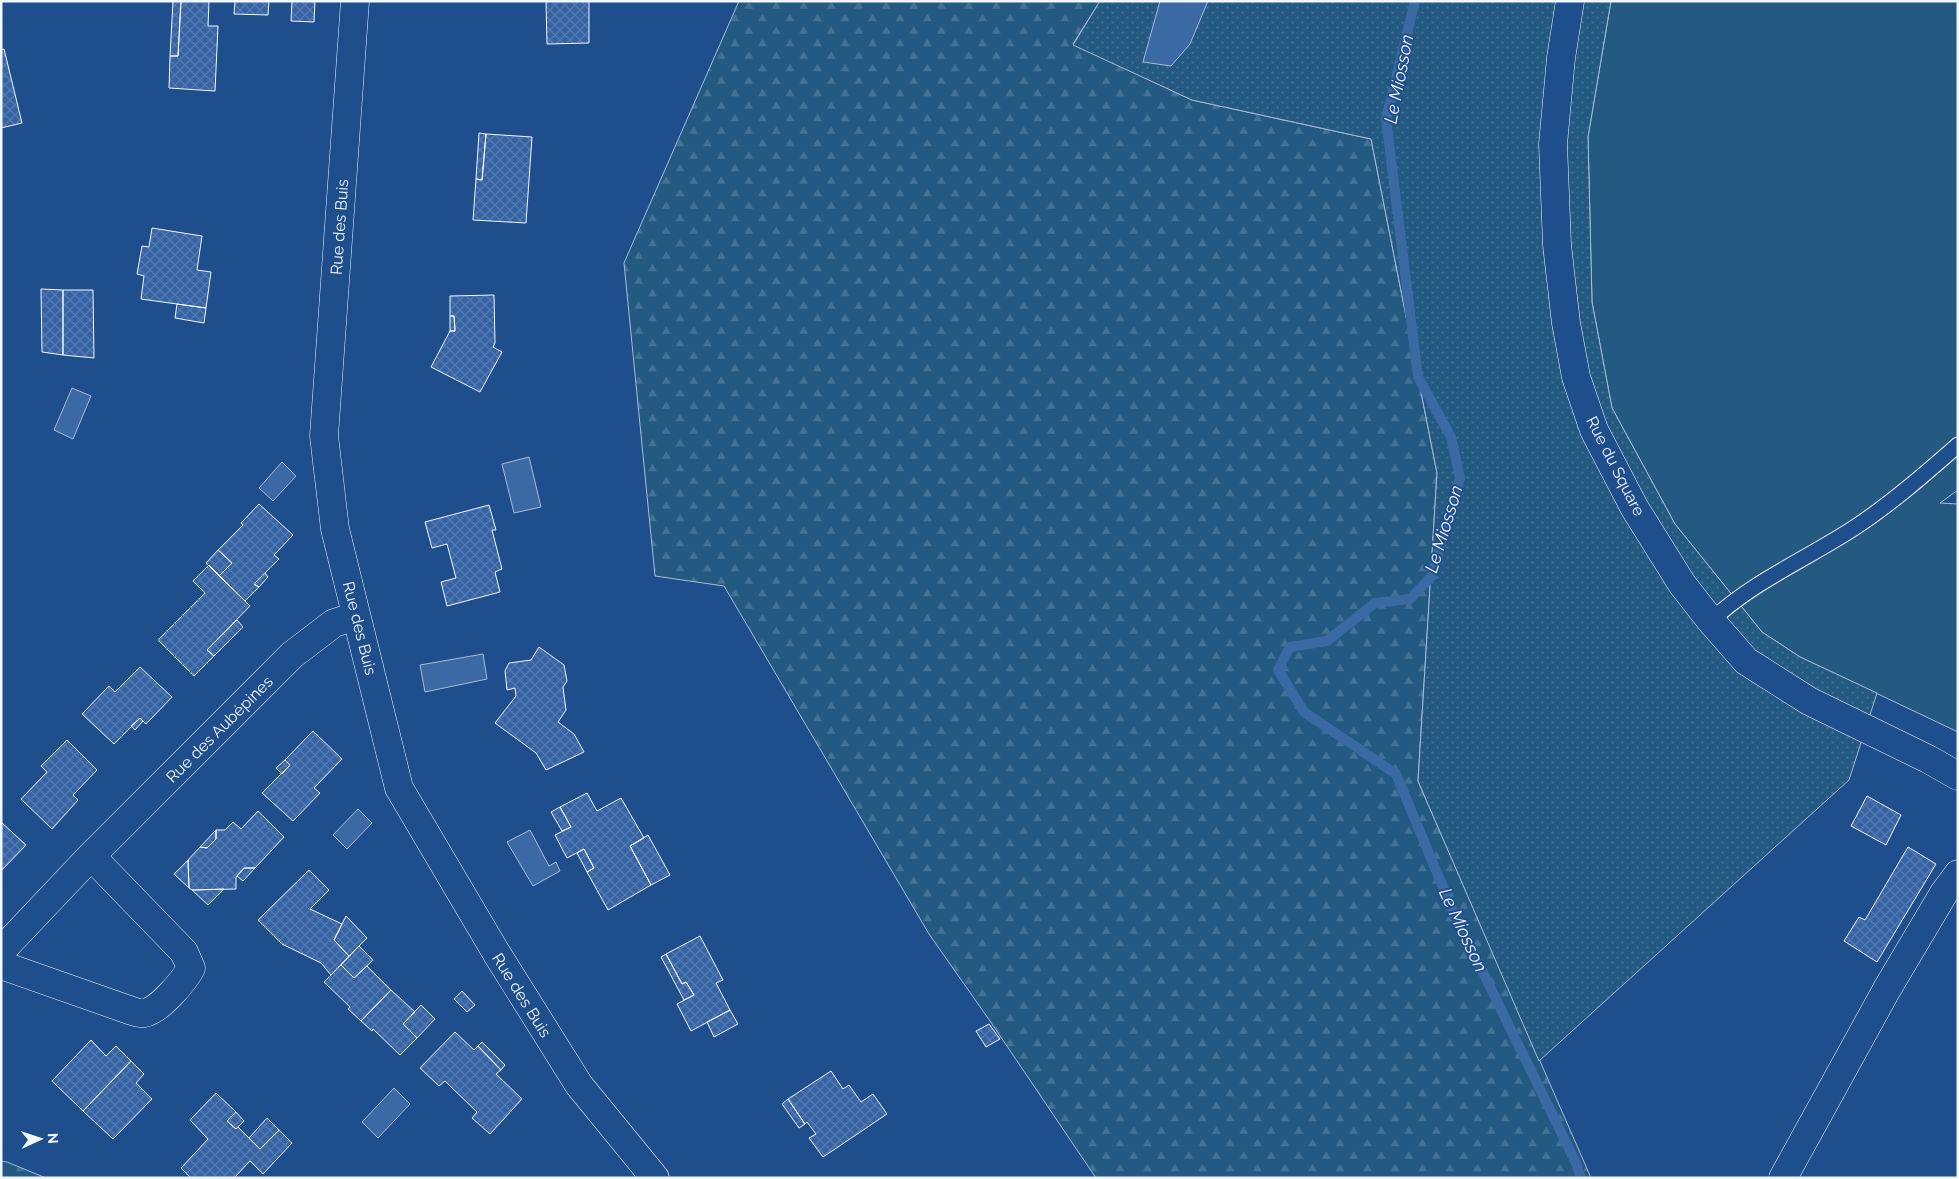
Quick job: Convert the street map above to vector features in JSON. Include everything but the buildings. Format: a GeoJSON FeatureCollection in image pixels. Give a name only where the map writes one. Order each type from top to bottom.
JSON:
{"type":"FeatureCollection","features":[{"type":"Feature","properties":{"kind":"street","name":"Rue des Buis"},"geometry":{"type":"LineString","coordinates":[[355,1],[324,436],[336,529],[356,616],[400,788],[497,954],[579,1085],[656,1178]]}},
{"type":"Feature","properties":{"kind":"street","name":"Rue du Square"},"geometry":{"type":"LineString","coordinates":[[1570,1],[1560,58],[1553,144],[1557,245],[1566,323],[1576,377],[1594,430],[1634,507],[1682,584],[1710,621],[1746,661],[1809,701],[1928,759],[1958,776]]}},
{"type":"Feature","properties":{"kind":"street","name":"Rue des Aubépines"},"geometry":{"type":"LineString","coordinates":[[1,951],[91,856],[292,655],[334,623],[356,616]]}},
{"type":"Feature","properties":{"kind":"street"},"geometry":{"type":"LineString","coordinates":[[1,965],[132,1011],[144,1013],[157,1007],[186,977],[191,968],[184,952],[91,856]]}},
{"type":"Feature","properties":{"kind":"street"},"geometry":{"type":"LineString","coordinates":[[1783,1178],[1887,988],[1944,893],[1958,874]]}},
{"type":"Feature","properties":{"kind":"lane"},"geometry":{"type":"LineString","coordinates":[[1710,621],[1726,606],[1748,591],[1857,526],[1925,474],[1958,444]]}},
{"type":"Feature","properties":{"kind":"green space"},"geometry":{"type":"Polygon","coordinates":[[[739,1],[1100,1],[1073,44],[1192,100],[1371,139],[1437,473],[1418,781],[1591,1178],[1096,1178],[929,934],[724,586],[655,576],[624,263],[739,1]]]}},
{"type":"Feature","properties":{"kind":"green space"},"geometry":{"type":"Polygon","coordinates":[[[1100,1],[1611,1],[1588,137],[1592,302],[1612,408],[1675,524],[1762,632],[1800,657],[1877,693],[1849,780],[1539,1061],[1418,781],[1437,473],[1371,139],[1192,100],[1073,45],[1100,1]]]}},
{"type":"Feature","properties":{"kind":"green space"},"geometry":{"type":"Polygon","coordinates":[[[1611,1],[1958,1],[1958,490],[1940,503],[1958,504],[1958,732],[1800,657],[1762,632],[1675,524],[1612,408],[1592,302],[1588,137],[1611,1]]]}},
{"type":"Feature","properties":{"kind":"green space"},"geometry":{"type":"Polygon","coordinates":[[[1,1161],[7,1162],[46,1178],[1,1178],[1,1161]]]}},
{"type":"Feature","properties":{"kind":"shaded area"},"geometry":{"type":"Polygon","coordinates":[[[1160,1],[1208,1],[1190,44],[1171,66],[1143,62],[1160,1]]]}},
{"type":"Feature","properties":{"kind":"shaded area"},"geometry":{"type":"Polygon","coordinates":[[[72,388],[91,396],[73,439],[54,430],[72,388]]]}},
{"type":"Feature","properties":{"kind":"shaded area"},"geometry":{"type":"Polygon","coordinates":[[[529,457],[541,507],[514,513],[502,464],[529,457]]]}},
{"type":"Feature","properties":{"kind":"shaded area"},"geometry":{"type":"Polygon","coordinates":[[[282,462],[296,476],[273,501],[259,488],[282,462]]]}},
{"type":"Feature","properties":{"kind":"shaded area"},"geometry":{"type":"Polygon","coordinates":[[[483,654],[487,679],[425,692],[420,665],[483,654]]]}},
{"type":"Feature","properties":{"kind":"shaded area"},"geometry":{"type":"Polygon","coordinates":[[[358,809],[372,823],[347,849],[333,835],[358,809]]]}},
{"type":"Feature","properties":{"kind":"shaded area"},"geometry":{"type":"Polygon","coordinates":[[[530,830],[549,866],[556,862],[560,871],[533,886],[507,842],[530,830]]]}},
{"type":"Feature","properties":{"kind":"shaded area"},"geometry":{"type":"Polygon","coordinates":[[[394,1088],[410,1104],[378,1138],[362,1122],[394,1088]]]}},
{"type":"Feature","properties":{"kind":"waterway","name":"Le Miosson"},"geometry":{"type":"LineString","coordinates":[[1415,1],[1386,119],[1418,377],[1451,437],[1460,478],[1432,576],[1410,599],[1375,603],[1327,641],[1290,647],[1278,670],[1304,712],[1396,774],[1453,911],[1576,1163],[1581,1178]]}}]}
